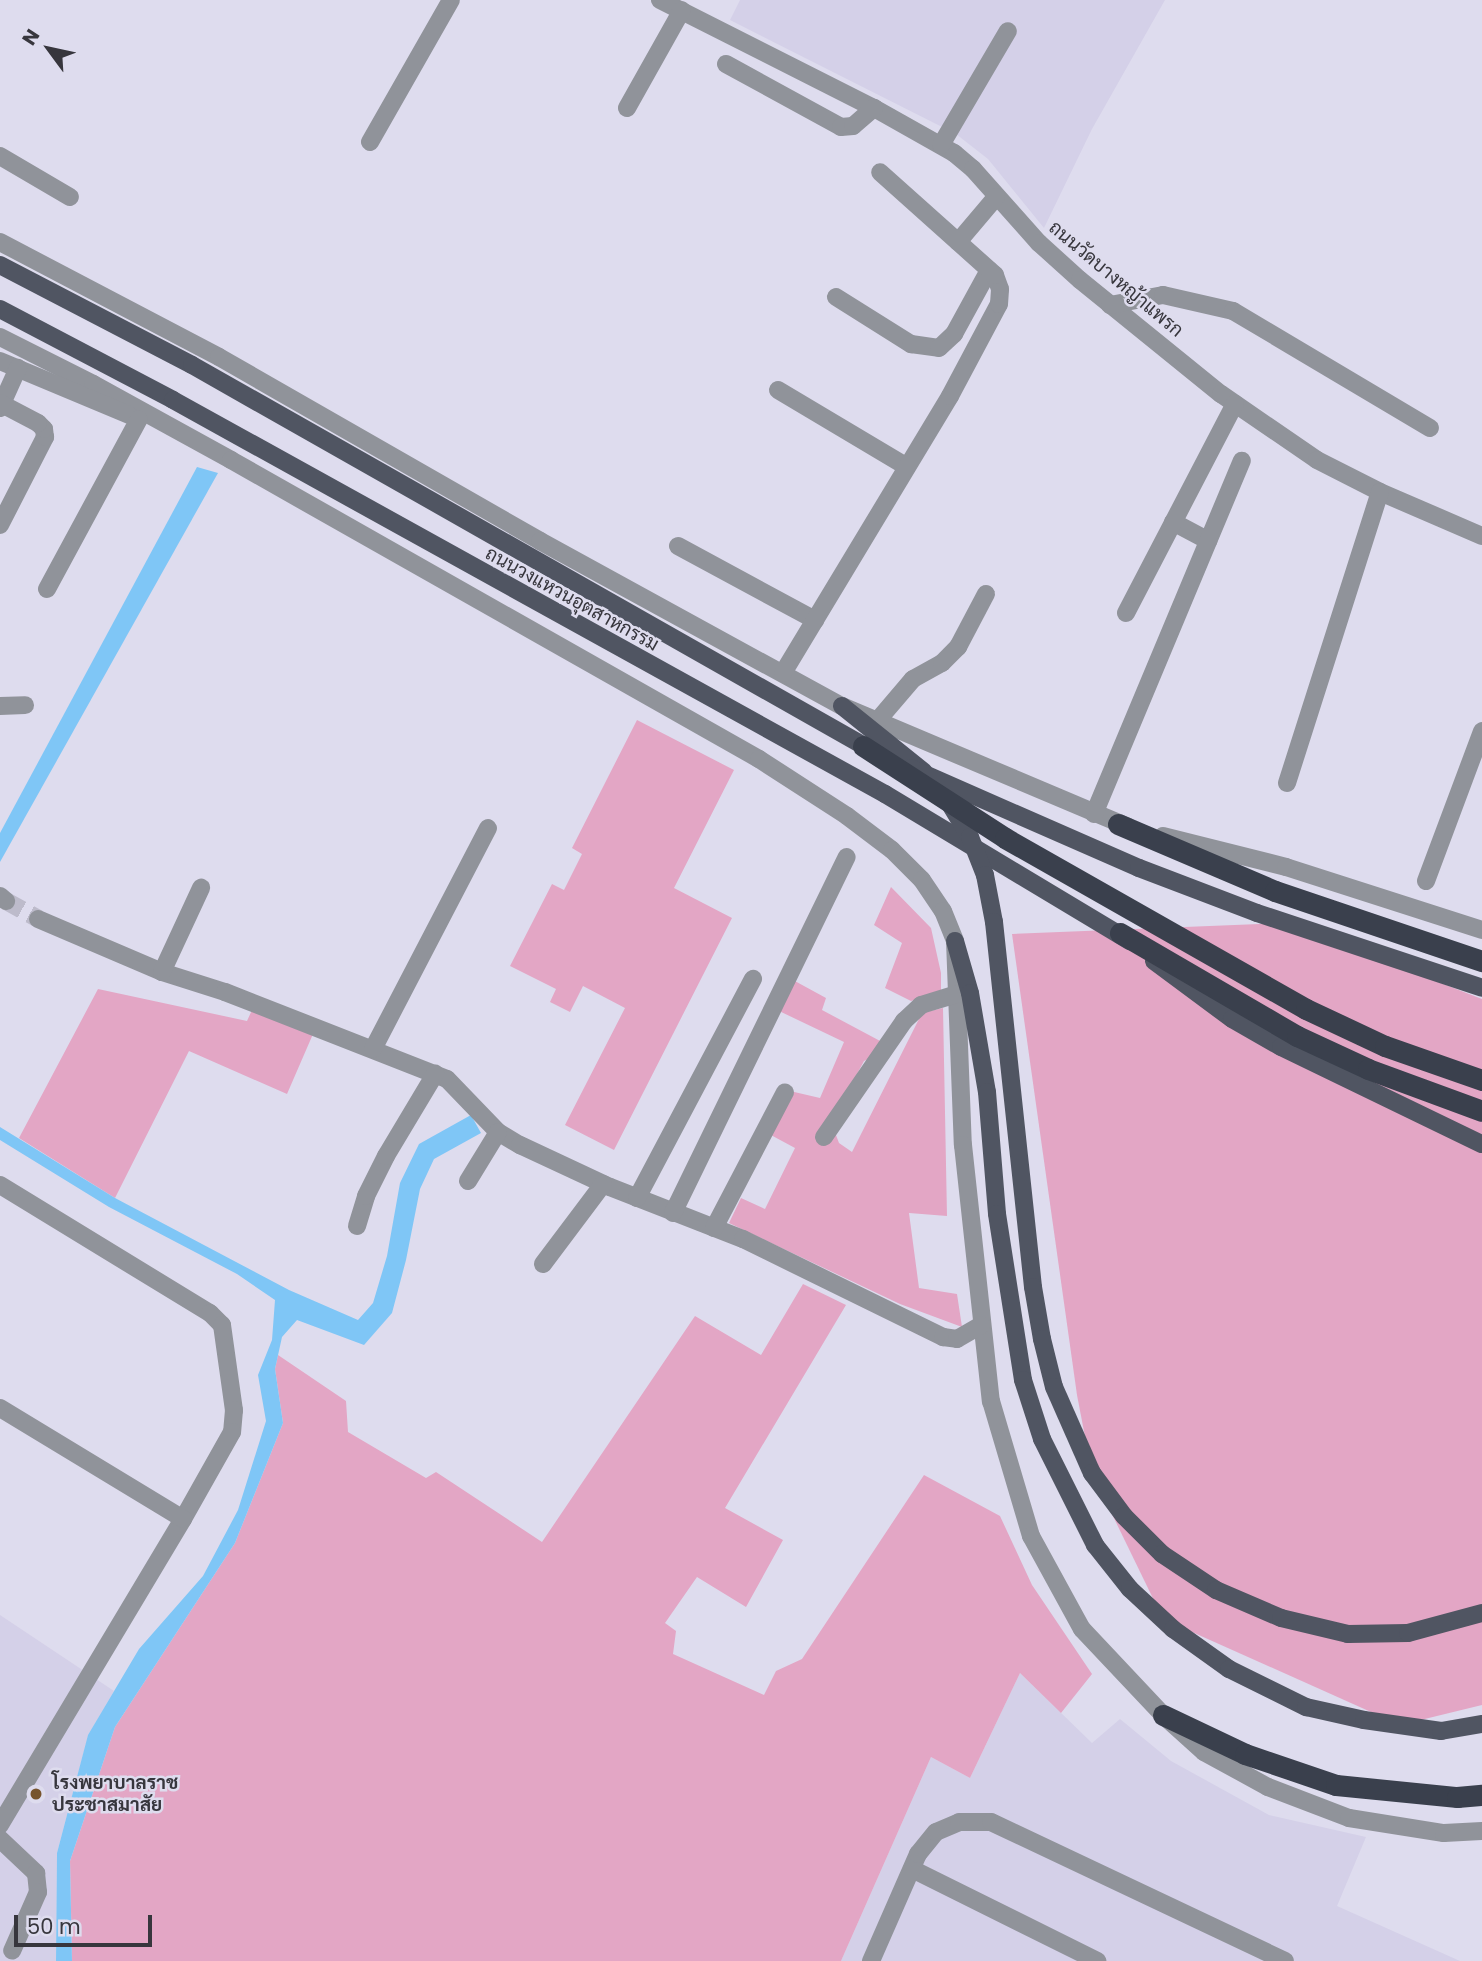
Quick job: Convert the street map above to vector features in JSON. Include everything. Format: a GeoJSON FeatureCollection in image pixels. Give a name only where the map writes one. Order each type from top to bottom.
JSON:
{"type":"FeatureCollection","features":[{"type":"Feature","properties":{"kind":"highway"},"geometry":{"type":"LineString","coordinates":[[863,746],[1028,852],[1306,1010],[1385,1046],[1482,1080]]}},
{"type":"Feature","properties":{"kind":"highway"},"geometry":{"type":"LineString","coordinates":[[1118,824],[1275,891],[1482,961]]}},
{"type":"Feature","properties":{"kind":"highway"},"geometry":{"type":"LineString","coordinates":[[1120,933],[1297,1036],[1380,1073],[1482,1111]]}},
{"type":"Feature","properties":{"kind":"highway"},"geometry":{"type":"LineString","coordinates":[[1163,1715],[1245,1754],[1336,1785],[1457,1797],[1482,1795]]}},
{"type":"Feature","properties":{"kind":"main road","name":"ถนนวงแหวนอุตสาหกรรม"},"geometry":{"type":"LineString","coordinates":[[0,265],[192,365],[863,746],[1139,868],[1286,923],[1482,989]]}},
{"type":"Feature","properties":{"kind":"main road","name":"ถนนวงแหวนอุตสาหกรรม"},"geometry":{"type":"LineString","coordinates":[[0,309],[173,400],[885,794],[1120,933],[1193,992],[1271,1042],[1482,1144]]}},
{"type":"Feature","properties":{"kind":"main road"},"geometry":{"type":"LineString","coordinates":[[842,706],[913,760],[936,784],[970,837],[985,874],[1000,969],[1033,1287],[1042,1339],[1054,1387],[1092,1473],[1124,1516],[1162,1554],[1216,1590],[1281,1618],[1348,1634],[1408,1633],[1482,1613]]}},
{"type":"Feature","properties":{"kind":"main road"},"geometry":{"type":"LineString","coordinates":[[955,941],[970,993],[987,1092],[997,1214],[1023,1380],[1048,1452],[1094,1545],[1130,1589],[1173,1629],[1229,1669],[1306,1707],[1441,1731],[1482,1724]]}},
{"type":"Feature","properties":{"kind":"street"},"geometry":{"type":"LineString","coordinates":[[370,142],[450,0]]}},
{"type":"Feature","properties":{"kind":"street","name":"ถนนวัดบางหญ้าแพรก"},"geometry":{"type":"LineString","coordinates":[[660,0],[874,108],[941,145],[973,169],[1039,243],[1110,305],[1235,404],[1317,460],[1380,492],[1482,536]]}},
{"type":"Feature","properties":{"kind":"street"},"geometry":{"type":"LineString","coordinates":[[627,108],[682,10]]}},
{"type":"Feature","properties":{"kind":"street"},"geometry":{"type":"LineString","coordinates":[[941,145],[1008,31]]}},
{"type":"Feature","properties":{"kind":"street"},"geometry":{"type":"LineString","coordinates":[[726,64],[841,127],[853,126],[874,108]]}},
{"type":"Feature","properties":{"kind":"street"},"geometry":{"type":"LineString","coordinates":[[0,156],[70,197]]}},
{"type":"Feature","properties":{"kind":"street"},"geometry":{"type":"LineString","coordinates":[[783,673],[907,467],[999,304],[1000,289],[995,275],[880,172]]}},
{"type":"Feature","properties":{"kind":"street"},"geometry":{"type":"LineString","coordinates":[[958,242],[996,197]]}},
{"type":"Feature","properties":{"kind":"street"},"geometry":{"type":"LineString","coordinates":[[0,242],[219,357],[540,541],[842,706],[1118,824],[1286,867],[1482,930]]}},
{"type":"Feature","properties":{"kind":"street"},"geometry":{"type":"LineString","coordinates":[[836,297],[911,344],[939,348],[954,334],[989,270]]}},
{"type":"Feature","properties":{"kind":"street"},"geometry":{"type":"LineString","coordinates":[[1110,305],[1163,295],[1233,311],[1430,428]]}},
{"type":"Feature","properties":{"kind":"street"},"geometry":{"type":"LineString","coordinates":[[0,337],[93,384],[231,460],[807,787],[892,850],[922,880],[943,911],[955,941],[963,1145],[991,1401],[1031,1536],[1082,1629],[1163,1715],[1204,1752],[1268,1787],[1349,1818],[1444,1833],[1482,1832]]}},
{"type":"Feature","properties":{"kind":"street"},"geometry":{"type":"LineString","coordinates":[[0,360],[195,442]]}},
{"type":"Feature","properties":{"kind":"street"},"geometry":{"type":"LineString","coordinates":[[0,525],[45,437],[44,429],[38,423],[1,406],[18,368]]}},
{"type":"Feature","properties":{"kind":"street"},"geometry":{"type":"LineString","coordinates":[[778,390],[907,467]]}},
{"type":"Feature","properties":{"kind":"street"},"geometry":{"type":"LineString","coordinates":[[1126,613],[1235,404]]}},
{"type":"Feature","properties":{"kind":"street"},"geometry":{"type":"LineString","coordinates":[[47,589],[139,419]]}},
{"type":"Feature","properties":{"kind":"street"},"geometry":{"type":"LineString","coordinates":[[1094,814],[1242,461]]}},
{"type":"Feature","properties":{"kind":"street"},"geometry":{"type":"LineString","coordinates":[[1287,783],[1380,492]]}},
{"type":"Feature","properties":{"kind":"street"},"geometry":{"type":"LineString","coordinates":[[1173,522],[1209,541]]}},
{"type":"Feature","properties":{"kind":"street"},"geometry":{"type":"LineString","coordinates":[[678,545],[815,620]]}},
{"type":"Feature","properties":{"kind":"street"},"geometry":{"type":"LineString","coordinates":[[878,720],[913,679],[942,663],[958,647],[986,594]]}},
{"type":"Feature","properties":{"kind":"street"},"geometry":{"type":"LineString","coordinates":[[0,706],[25,705]]}},
{"type":"Feature","properties":{"kind":"street"},"geometry":{"type":"LineString","coordinates":[[1426,881],[1482,731]]}},
{"type":"Feature","properties":{"kind":"street"},"geometry":{"type":"LineString","coordinates":[[373,1049],[488,828]]}},
{"type":"Feature","properties":{"kind":"street"},"geometry":{"type":"LineString","coordinates":[[673,1213],[847,857]]}},
{"type":"Feature","properties":{"kind":"street"},"geometry":{"type":"LineString","coordinates":[[162,972],[201,888]]}},
{"type":"Feature","properties":{"kind":"street"},"geometry":{"type":"LineString","coordinates":[[37,919],[162,972],[225,992],[435,1074],[464,1094],[498,1132],[603,1184],[743,1239],[943,1337],[957,1339],[981,1325]]}},
{"type":"Feature","properties":{"kind":"street"},"geometry":{"type":"LineString","coordinates":[[637,1198],[754,979]]}},
{"type":"Feature","properties":{"kind":"street"},"geometry":{"type":"LineString","coordinates":[[824,1137],[904,1021],[922,1006],[957,994]]}},
{"type":"Feature","properties":{"kind":"street"},"geometry":{"type":"LineString","coordinates":[[357,1226],[366,1196],[386,1156],[435,1074]]}},
{"type":"Feature","properties":{"kind":"street"},"geometry":{"type":"LineString","coordinates":[[714,1228],[785,1092]]}},
{"type":"Feature","properties":{"kind":"street"},"geometry":{"type":"LineString","coordinates":[[468,1181],[498,1132]]}},
{"type":"Feature","properties":{"kind":"street"},"geometry":{"type":"LineString","coordinates":[[543,1264],[603,1184]]}},
{"type":"Feature","properties":{"kind":"street"},"geometry":{"type":"LineString","coordinates":[[0,1185],[210,1313],[222,1325],[234,1410],[232,1432],[183,1519],[0,1825]]}},
{"type":"Feature","properties":{"kind":"street"},"geometry":{"type":"LineString","coordinates":[[0,1408],[183,1519]]}},
{"type":"Feature","properties":{"kind":"street"},"geometry":{"type":"LineString","coordinates":[[871,1961],[918,1854],[936,1832],[959,1822],[990,1822],[1285,1961]]}},
{"type":"Feature","properties":{"kind":"street"},"geometry":{"type":"LineString","coordinates":[[0,1839],[36,1873],[38,1892],[12,1951]]}},
{"type":"Feature","properties":{"kind":"street"},"geometry":{"type":"LineString","coordinates":[[912,1869],[1097,1961]]}},
{"type":"Feature","properties":{"kind":"shaded area"},"geometry":{"type":"Polygon","coordinates":[[[740,0],[1165,0],[1092,129],[1044,228],[988,159],[956,134],[730,20],[740,0]]]}},
{"type":"Feature","properties":{"kind":"shaded area"},"geometry":{"type":"Polygon","coordinates":[[[637,720],[734,770],[674,888],[732,918],[614,1150],[565,1125],[625,1008],[583,986],[570,1012],[550,1002],[556,989],[510,966],[552,884],[564,890],[582,854],[572,848],[637,720]]]}},
{"type":"Feature","properties":{"kind":"shaded area"},"geometry":{"type":"Polygon","coordinates":[[[891,887],[931,928],[941,973],[941,991],[911,1001],[885,988],[902,943],[874,925],[891,887]]]}},
{"type":"Feature","properties":{"kind":"shaded area"},"geometry":{"type":"Polygon","coordinates":[[[1286,923],[1482,999],[1482,1705],[1400,1725],[1163,1619],[1092,1473],[1077,1395],[1012,934],[1286,923]]]}},
{"type":"Feature","properties":{"kind":"shaded area"},"geometry":{"type":"Polygon","coordinates":[[[793,980],[826,998],[822,1010],[882,1042],[881,1053],[864,1061],[831,1122],[839,1143],[852,1152],[922,1013],[943,1008],[947,1216],[909,1213],[919,1288],[957,1294],[962,1327],[900,1304],[729,1223],[741,1198],[765,1209],[795,1148],[769,1134],[790,1091],[820,1098],[844,1042],[777,1010],[793,980]]]}},
{"type":"Feature","properties":{"kind":"shaded area"},"geometry":{"type":"Polygon","coordinates":[[[98,989],[247,1021],[252,1010],[313,1034],[287,1094],[189,1051],[115,1198],[19,1138],[98,989]]]}},
{"type":"Feature","properties":{"kind":"shaded area"},"geometry":{"type":"Polygon","coordinates":[[[803,1284],[846,1305],[725,1508],[783,1540],[746,1607],[697,1577],[665,1623],[676,1631],[673,1654],[764,1695],[776,1671],[802,1659],[924,1475],[1000,1516],[1032,1585],[1092,1674],[1061,1713],[1020,1673],[970,1778],[931,1757],[841,1961],[72,1961],[70,1861],[115,1727],[235,1543],[283,1423],[275,1369],[278,1355],[346,1401],[348,1432],[426,1478],[436,1472],[542,1542],[695,1316],[761,1355],[803,1284]]]}},
{"type":"Feature","properties":{"kind":"shaded area","name":"โรงพยาบาลราช ประชาสมาสัย"},"geometry":{"type":"Polygon","coordinates":[[[0,1615],[114,1691],[88,1736],[57,1853],[56,1961],[0,1961],[0,1615]]]}},
{"type":"Feature","properties":{"kind":"shaded area"},"geometry":{"type":"Polygon","coordinates":[[[1020,1673],[1092,1743],[1120,1719],[1171,1761],[1269,1815],[1366,1837],[1337,1906],[1460,1961],[841,1961],[931,1757],[970,1778],[1020,1673]]]}},
{"type":"Feature","properties":{"kind":"water"},"geometry":{"type":"Polygon","coordinates":[[[197,467],[218,473],[0,862],[0,833],[197,467]]]}},
{"type":"Feature","properties":{"kind":"water"},"geometry":{"type":"Polygon","coordinates":[[[471,1115],[481,1133],[434,1159],[420,1189],[392,1313],[364,1345],[297,1320],[282,1337],[275,1369],[283,1423],[235,1543],[115,1727],[70,1861],[72,1961],[56,1961],[57,1853],[88,1735],[139,1649],[203,1576],[238,1510],[266,1421],[258,1375],[272,1340],[275,1300],[237,1274],[109,1207],[0,1140],[0,1127],[115,1198],[289,1290],[358,1320],[373,1303],[387,1256],[400,1183],[419,1144],[471,1115]]]}},
{"type":"Feature","properties":{"kind":"tunnel"},"geometry":{"type":"LineString","coordinates":[[6,901],[38,919]]}},
{"type":"Feature","properties":{"kind":"place","name":"โรงพยาบาลราช ประชาสมาสัย"},"geometry":{"type":"Point","coordinates":[36,1794]}}]}
